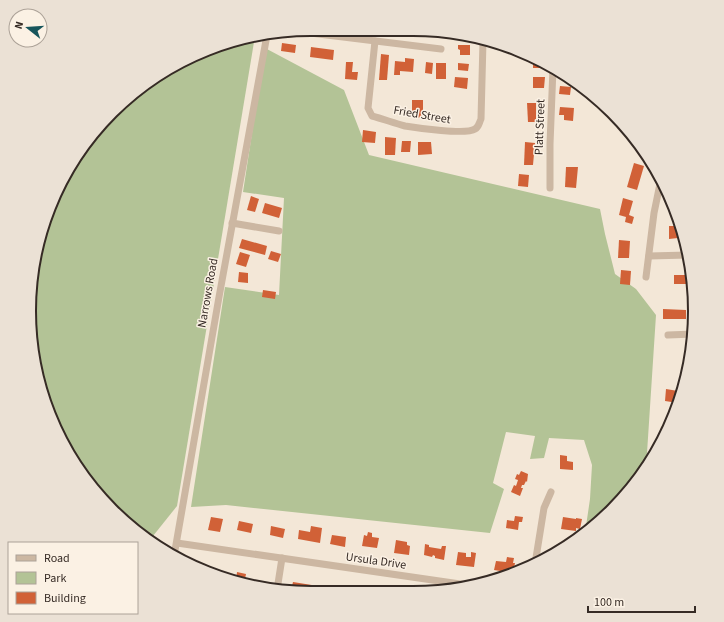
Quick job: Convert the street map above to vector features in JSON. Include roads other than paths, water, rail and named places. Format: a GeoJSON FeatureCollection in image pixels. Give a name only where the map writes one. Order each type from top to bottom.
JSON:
{"type":"FeatureCollection","features":[{"type":"Feature","properties":{"kind":"street"},"geometry":{"type":"LineString","coordinates":[[334,36],[441,49]]}},
{"type":"Feature","properties":{"kind":"street","name":"Narrows Road"},"geometry":{"type":"LineString","coordinates":[[175,550],[232,223],[266,39]]}},
{"type":"Feature","properties":{"kind":"street","name":"Fried Street"},"geometry":{"type":"LineString","coordinates":[[375,41],[368,108],[372,116],[406,126],[456,132],[466,132],[477,128],[481,119],[483,45]]}},
{"type":"Feature","properties":{"kind":"street","name":"Platt Street"},"geometry":{"type":"LineString","coordinates":[[550,188],[553,74]]}},
{"type":"Feature","properties":{"kind":"street"},"geometry":{"type":"LineString","coordinates":[[646,278],[654,213],[659,188]]}},
{"type":"Feature","properties":{"kind":"street"},"geometry":{"type":"LineString","coordinates":[[232,223],[279,231]]}},
{"type":"Feature","properties":{"kind":"street"},"geometry":{"type":"LineString","coordinates":[[649,256],[683,255]]}},
{"type":"Feature","properties":{"kind":"street"},"geometry":{"type":"LineString","coordinates":[[668,335],[687,334]]}},
{"type":"Feature","properties":{"kind":"street"},"geometry":{"type":"LineString","coordinates":[[536,557],[544,508],[551,492]]}},
{"type":"Feature","properties":{"kind":"street","name":"Ursula Drive"},"geometry":{"type":"LineString","coordinates":[[177,543],[454,583]]}},
{"type":"Feature","properties":{"kind":"street"},"geometry":{"type":"LineString","coordinates":[[278,584],[282,558]]}}]}
